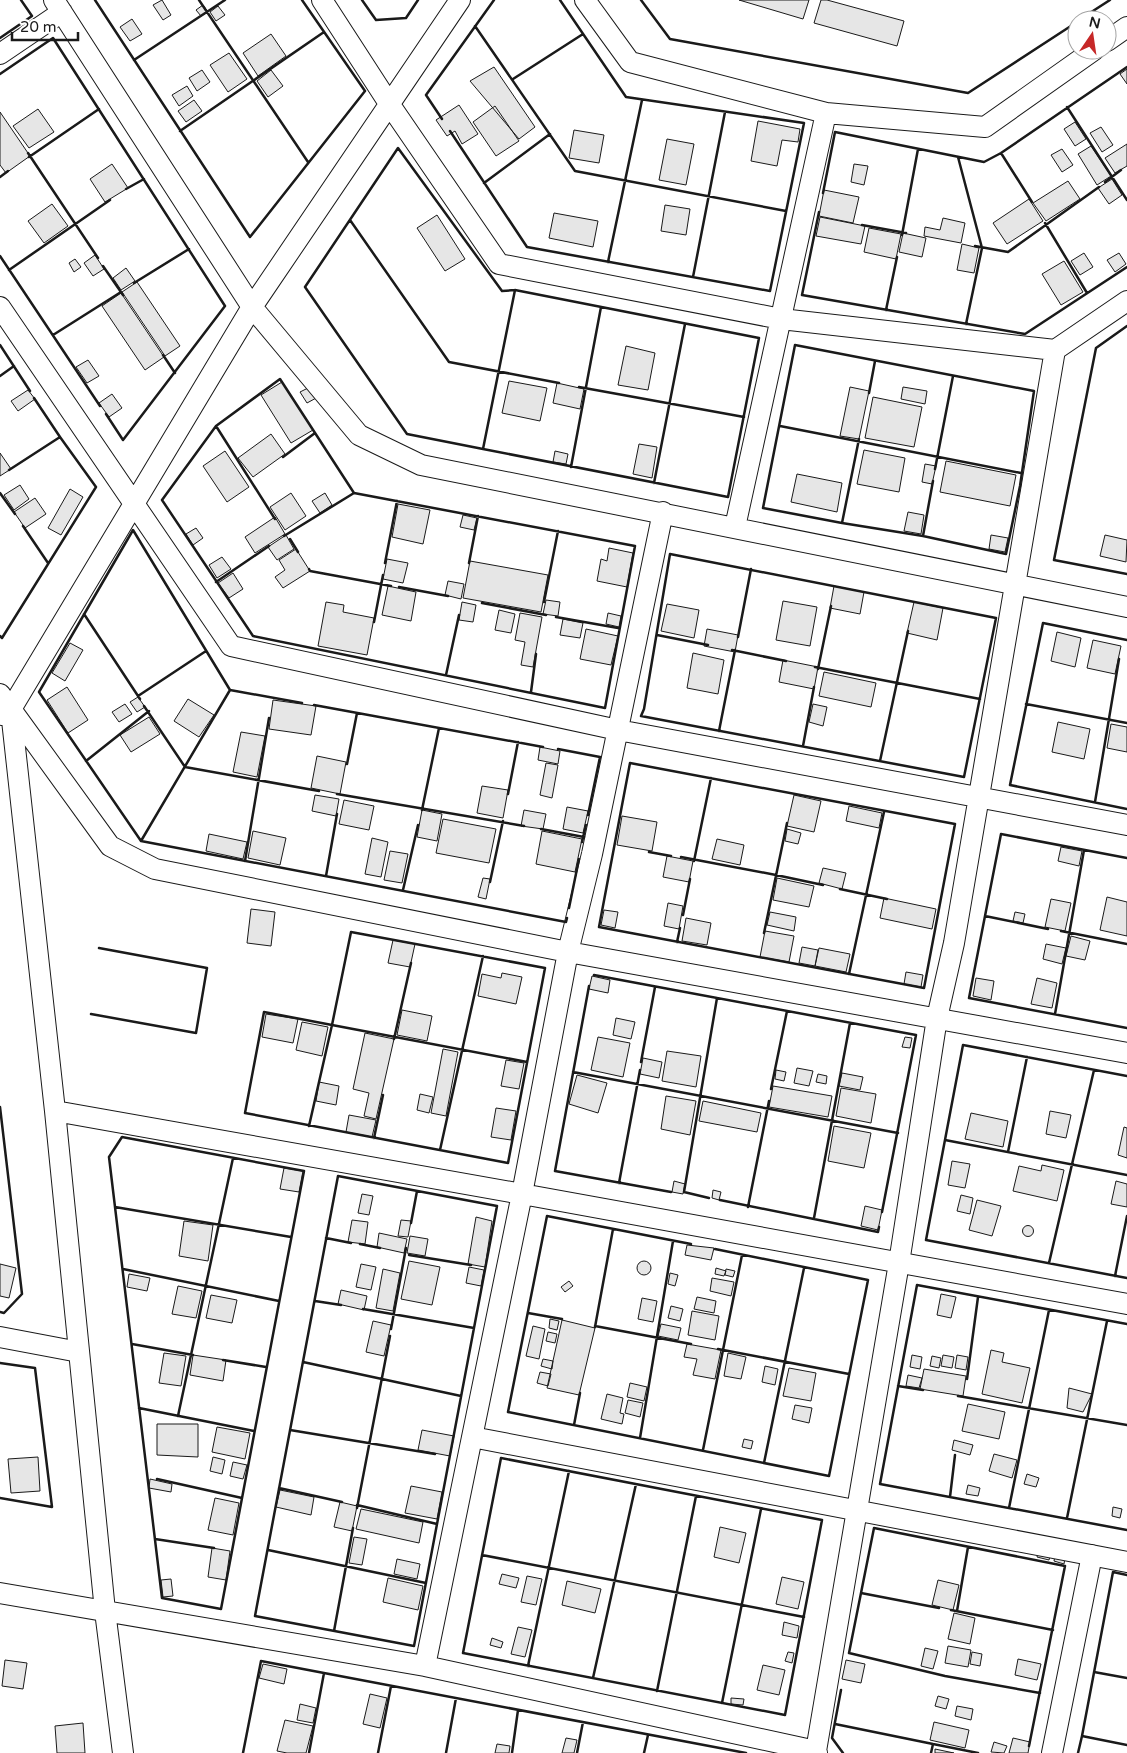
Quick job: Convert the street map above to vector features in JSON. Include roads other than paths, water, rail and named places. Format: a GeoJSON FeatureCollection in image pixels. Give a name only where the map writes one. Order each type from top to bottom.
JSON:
{"type":"FeatureCollection","features":[{"type":"Feature","properties":{"kind":"street"},"geometry":{"type":"LineString","coordinates":[[322,0],[390,105],[499,264],[781,319],[1055,350],[1127,301]]}},
{"type":"Feature","properties":{"kind":"street"},"geometry":{"type":"LineString","coordinates":[[123,1753],[105,1611],[55,1111],[4,706],[134,504],[252,307],[460,0]]}},
{"type":"Feature","properties":{"kind":"street"},"geometry":{"type":"LineString","coordinates":[[585,0],[630,62],[826,113],[985,127],[1080,60]]}},
{"type":"Feature","properties":{"kind":"street"},"geometry":{"type":"LineString","coordinates":[[0,54],[58,6],[252,307],[359,435],[422,465],[663,512],[1127,607]]}},
{"type":"Feature","properties":{"kind":"street"},"geometry":{"type":"LineString","coordinates":[[735,527],[826,113]]}},
{"type":"Feature","properties":{"kind":"street"},"geometry":{"type":"LineString","coordinates":[[0,307],[231,646],[618,730],[1127,825]]}},
{"type":"Feature","properties":{"kind":"street"},"geometry":{"type":"LineString","coordinates":[[0,1593],[425,1666],[816,1752],[899,1263],[937,1018],[954,943],[1055,350]]}},
{"type":"Feature","properties":{"kind":"street"},"geometry":{"type":"LineString","coordinates":[[425,1666],[522,1194],[568,952],[592,854],[663,512]]}},
{"type":"Feature","properties":{"kind":"street"},"geometry":{"type":"LineString","coordinates":[[4,706],[110,846],[155,869],[568,952],[1127,1053]]}},
{"type":"Feature","properties":{"kind":"street"},"geometry":{"type":"LineString","coordinates":[[55,1111],[1127,1304]]}},
{"type":"Feature","properties":{"kind":"street"},"geometry":{"type":"LineString","coordinates":[[0,1337],[79,1352]]}},
{"type":"Feature","properties":{"kind":"street"},"geometry":{"type":"LineString","coordinates":[[472,1437],[1127,1562]]}},
{"type":"Feature","properties":{"kind":"street"},"geometry":{"type":"LineString","coordinates":[[1052,1753],[1092,1555]]}}]}
